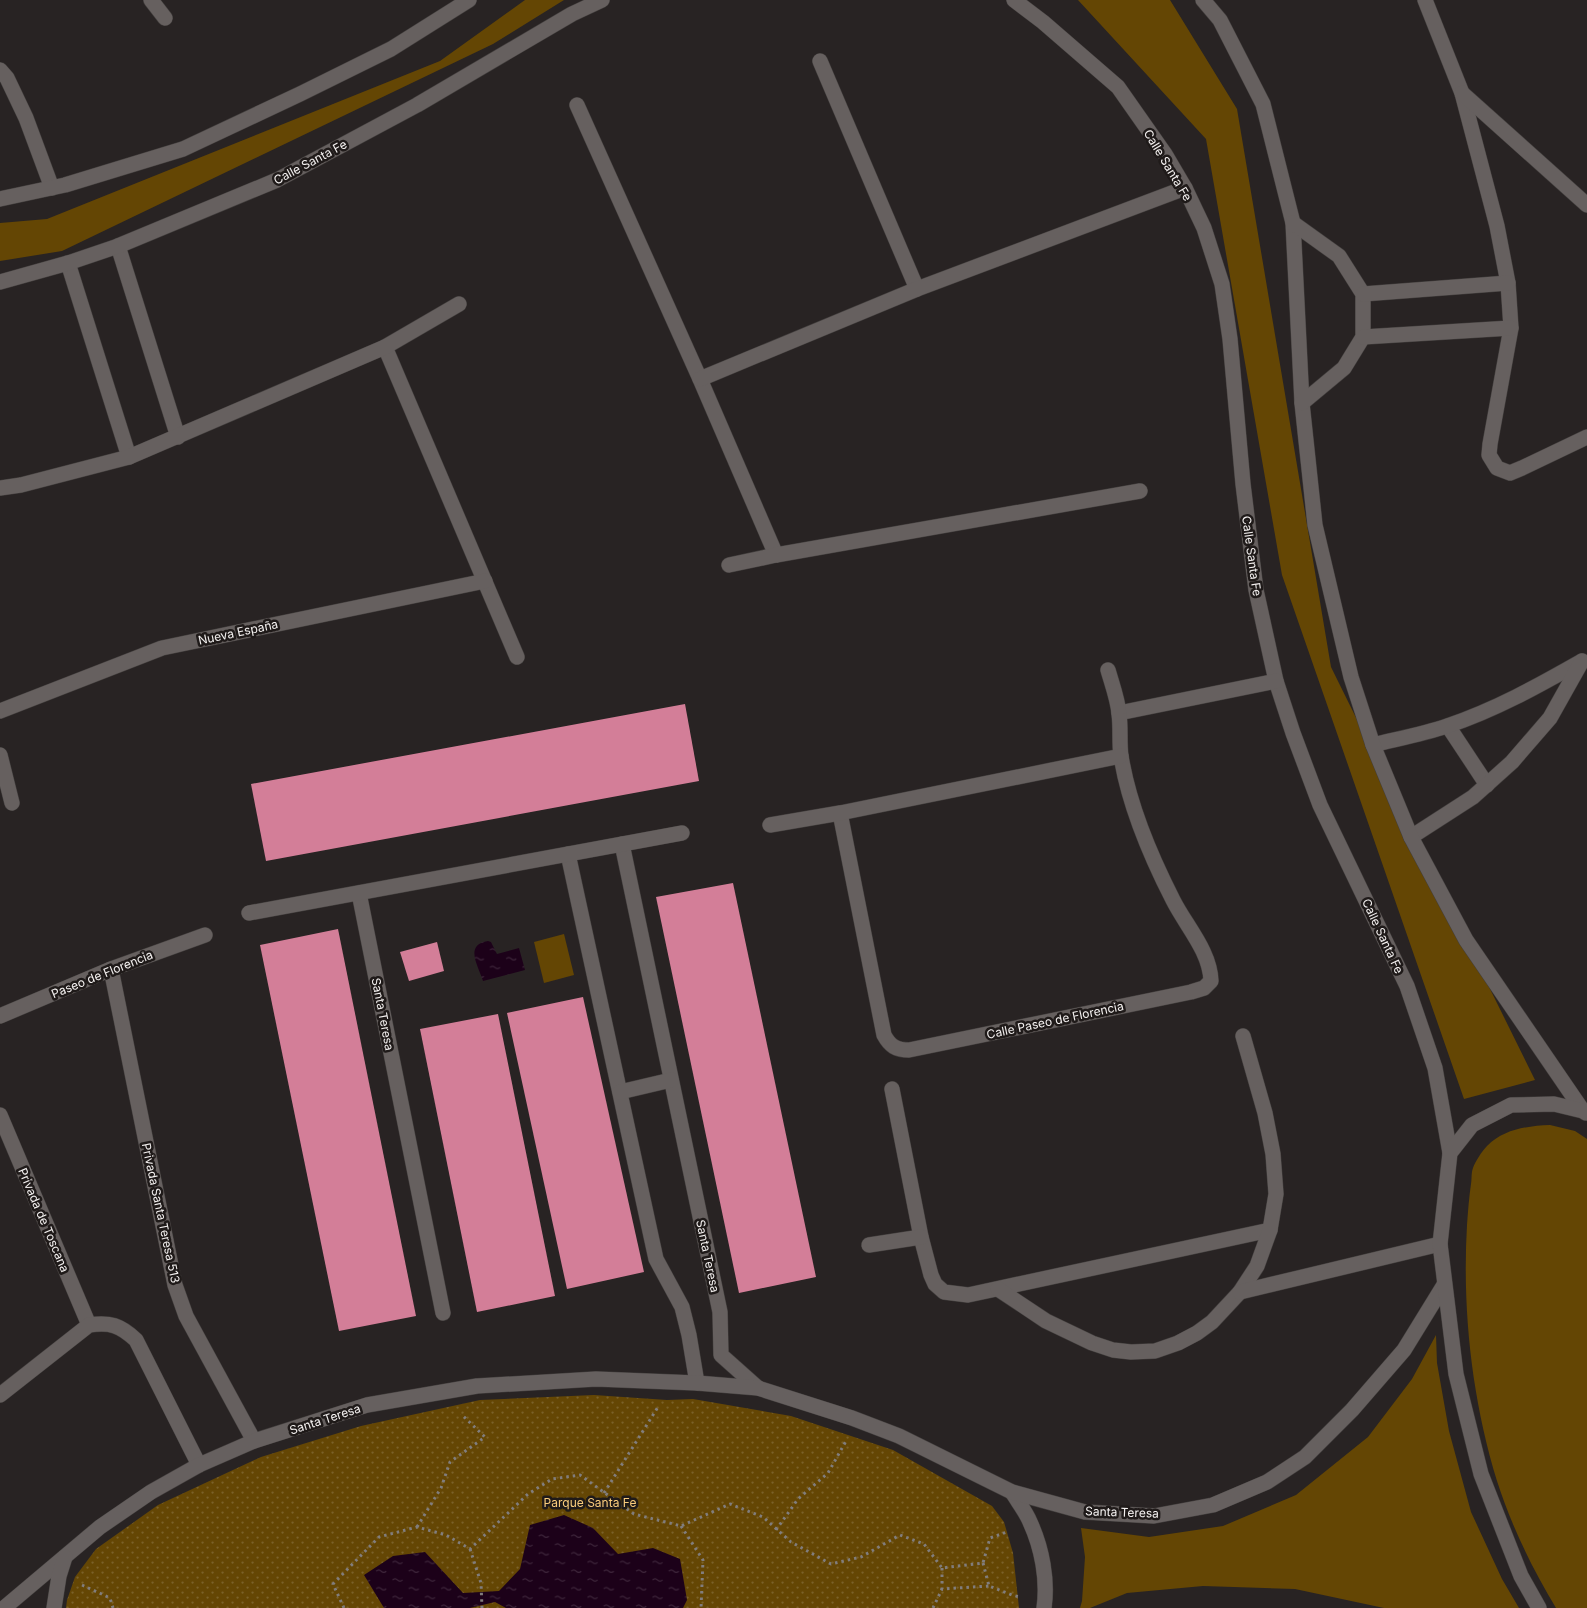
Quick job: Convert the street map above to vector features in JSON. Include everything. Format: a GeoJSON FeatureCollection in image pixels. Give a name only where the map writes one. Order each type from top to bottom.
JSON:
{"type":"FeatureCollection","features":[{"type":"Feature","properties":{"kind":"street"},"geometry":{"type":"LineString","coordinates":[[151,0],[165,18]]}},
{"type":"Feature","properties":{"kind":"street"},"geometry":{"type":"LineString","coordinates":[[0,200],[52,188],[183,149],[391,49],[469,0]]}},
{"type":"Feature","properties":{"kind":"street","name":"Calle Santa Fe"},"geometry":{"type":"LineString","coordinates":[[0,282],[68,263],[118,246],[277,180],[417,105],[572,14],[602,0]]}},
{"type":"Feature","properties":{"kind":"street","name":"Calle Santa Fe"},"geometry":{"type":"LineString","coordinates":[[1014,0],[1043,22],[1118,87],[1165,154],[1185,188],[1204,228],[1222,284],[1230,339],[1243,484],[1256,590],[1276,681],[1320,805],[1407,986],[1435,1068],[1450,1153],[1440,1244],[1456,1374],[1481,1474],[1521,1576],[1539,1608]]}},
{"type":"Feature","properties":{"kind":"street"},"geometry":{"type":"LineString","coordinates":[[1203,0],[1220,20],[1264,104],[1293,223],[1302,403],[1315,526],[1351,677],[1373,745],[1411,837],[1466,940],[1585,1113]]}},
{"type":"Feature","properties":{"kind":"street"},"geometry":{"type":"LineString","coordinates":[[1425,0],[1462,93],[1497,226],[1508,283],[1511,328],[1489,455],[1496,468],[1510,473],[1587,437]]}},
{"type":"Feature","properties":{"kind":"street"},"geometry":{"type":"LineString","coordinates":[[820,61],[917,289]]}},
{"type":"Feature","properties":{"kind":"street"},"geometry":{"type":"LineString","coordinates":[[0,70],[7,78],[26,118],[52,188]]}},
{"type":"Feature","properties":{"kind":"street"},"geometry":{"type":"LineString","coordinates":[[1462,93],[1587,205]]}},
{"type":"Feature","properties":{"kind":"street"},"geometry":{"type":"LineString","coordinates":[[577,105],[700,379],[776,555]]}},
{"type":"Feature","properties":{"kind":"street"},"geometry":{"type":"LineString","coordinates":[[700,379],[917,289],[1185,188]]}},
{"type":"Feature","properties":{"kind":"street"},"geometry":{"type":"LineString","coordinates":[[1293,223],[1338,256],[1363,294],[1363,337],[1344,368],[1302,403]]}},
{"type":"Feature","properties":{"kind":"street"},"geometry":{"type":"LineString","coordinates":[[118,246],[178,437]]}},
{"type":"Feature","properties":{"kind":"street"},"geometry":{"type":"LineString","coordinates":[[68,263],[129,457]]}},
{"type":"Feature","properties":{"kind":"street"},"geometry":{"type":"LineString","coordinates":[[1363,294],[1508,283]]}},
{"type":"Feature","properties":{"kind":"street"},"geometry":{"type":"LineString","coordinates":[[0,488],[20,485],[129,457],[385,347],[459,304]]}},
{"type":"Feature","properties":{"kind":"street"},"geometry":{"type":"LineString","coordinates":[[1363,337],[1511,328]]}},
{"type":"Feature","properties":{"kind":"street"},"geometry":{"type":"LineString","coordinates":[[385,347],[517,657]]}},
{"type":"Feature","properties":{"kind":"street"},"geometry":{"type":"LineString","coordinates":[[729,564],[1140,491]]}},
{"type":"Feature","properties":{"kind":"street","name":"Nueva España"},"geometry":{"type":"LineString","coordinates":[[0,711],[162,648],[485,581]]}},
{"type":"Feature","properties":{"kind":"street"},"geometry":{"type":"LineString","coordinates":[[1373,745],[1448,726],[1513,699],[1585,659]]}},
{"type":"Feature","properties":{"kind":"street"},"geometry":{"type":"LineString","coordinates":[[1411,837],[1472,797],[1512,762],[1550,718],[1585,659]]}},
{"type":"Feature","properties":{"kind":"street","name":"Calle Paseo de Florencia"},"geometry":{"type":"LineString","coordinates":[[840,813],[884,1035],[893,1047],[900,1050],[908,1050],[1204,988],[1211,981],[1211,969],[1206,956],[1173,900],[1150,850],[1132,801],[1121,756],[1119,713],[1108,670]]}},
{"type":"Feature","properties":{"kind":"street"},"geometry":{"type":"LineString","coordinates":[[1119,713],[1276,681]]}},
{"type":"Feature","properties":{"kind":"street"},"geometry":{"type":"LineString","coordinates":[[1448,726],[1487,785]]}},
{"type":"Feature","properties":{"kind":"street"},"geometry":{"type":"LineString","coordinates":[[0,755],[12,803]]}},
{"type":"Feature","properties":{"kind":"street"},"geometry":{"type":"LineString","coordinates":[[770,825],[840,813],[1121,756]]}},
{"type":"Feature","properties":{"kind":"street"},"geometry":{"type":"LineString","coordinates":[[249,913],[682,833]]}},
{"type":"Feature","properties":{"kind":"street","name":"Santa Teresa"},"geometry":{"type":"LineString","coordinates":[[622,844],[720,1312],[721,1355],[758,1388]]}},
{"type":"Feature","properties":{"kind":"street"},"geometry":{"type":"LineString","coordinates":[[568,854],[656,1259],[682,1307],[697,1383]]}},
{"type":"Feature","properties":{"kind":"street","name":"Santa Teresa"},"geometry":{"type":"LineString","coordinates":[[359,893],[443,1313]]}},
{"type":"Feature","properties":{"kind":"street","name":"Paseo de Florencia"},"geometry":{"type":"LineString","coordinates":[[0,1016],[111,969],[205,935]]}},
{"type":"Feature","properties":{"kind":"street","name":"Privada Santa Teresa 513"},"geometry":{"type":"LineString","coordinates":[[111,969],[175,1285],[186,1316],[254,1441]]}},
{"type":"Feature","properties":{"kind":"street"},"geometry":{"type":"LineString","coordinates":[[998,1289],[1046,1321],[1092,1343],[1113,1350],[1131,1352],[1155,1351],[1178,1343],[1212,1322],[1240,1292],[1257,1266],[1270,1230],[1276,1194],[1273,1154],[1265,1113],[1243,1036]]}},
{"type":"Feature","properties":{"kind":"street"},"geometry":{"type":"LineString","coordinates":[[620,1092],[672,1080]]}},
{"type":"Feature","properties":{"kind":"street"},"geometry":{"type":"LineString","coordinates":[[892,1089],[920,1237],[931,1275],[935,1284],[944,1292],[968,1295],[1270,1230]]}},
{"type":"Feature","properties":{"kind":"street"},"geometry":{"type":"LineString","coordinates":[[1450,1153],[1472,1125],[1511,1105],[1554,1104],[1585,1113]]}},
{"type":"Feature","properties":{"kind":"street","name":"Privada de Toscana"},"geometry":{"type":"LineString","coordinates":[[0,1115],[89,1325]]}},
{"type":"Feature","properties":{"kind":"street"},"geometry":{"type":"LineString","coordinates":[[869,1245],[920,1237]]}},
{"type":"Feature","properties":{"kind":"street"},"geometry":{"type":"LineString","coordinates":[[1240,1292],[1440,1244]]}},
{"type":"Feature","properties":{"kind":"street","name":"Santa Teresa"},"geometry":{"type":"LineString","coordinates":[[4,1608],[100,1527],[151,1492],[199,1465],[254,1441],[367,1405],[477,1386],[596,1379],[697,1383],[758,1388],[852,1418],[899,1436],[1012,1492],[1085,1512],[1154,1516],[1213,1505],[1268,1482],[1305,1457],[1352,1410],[1404,1350],[1444,1285]]}},
{"type":"Feature","properties":{"kind":"street"},"geometry":{"type":"LineString","coordinates":[[0,1395],[89,1325],[116,1325],[136,1340],[199,1465]]}},
{"type":"Feature","properties":{"kind":"street"},"geometry":{"type":"LineString","coordinates":[[1012,1492],[1030,1522],[1040,1548],[1045,1575],[1045,1605]]}},
{"type":"Feature","properties":{"kind":"street"},"geometry":{"type":"LineString","coordinates":[[54,1608],[59,1576],[65,1557]]}},
{"type":"Feature","properties":{"kind":"path"},"geometry":{"type":"LineString","coordinates":[[604,1493],[674,1382]]}},
{"type":"Feature","properties":{"kind":"path"},"geometry":{"type":"LineString","coordinates":[[417,1527],[441,1488],[450,1462],[485,1437],[440,1393]]}},
{"type":"Feature","properties":{"kind":"path"},"geometry":{"type":"LineString","coordinates":[[776,1530],[798,1499],[828,1473],[844,1445],[852,1418]]}},
{"type":"Feature","properties":{"kind":"path"},"geometry":{"type":"LineString","coordinates":[[470,1549],[528,1494],[552,1479],[580,1475],[634,1514],[681,1526],[730,1504],[763,1517],[791,1542],[831,1564],[861,1557],[900,1535],[924,1544],[942,1568],[942,1589],[933,1608]]}},
{"type":"Feature","properties":{"kind":"path"},"geometry":{"type":"LineString","coordinates":[[989,1586],[983,1563],[990,1538],[1030,1522]]}},
{"type":"Feature","properties":{"kind":"path"},"geometry":{"type":"LineString","coordinates":[[681,1526],[703,1560],[701,1608]]}},
{"type":"Feature","properties":{"kind":"path"},"geometry":{"type":"LineString","coordinates":[[344,1608],[333,1584],[379,1537],[417,1527],[446,1535],[470,1549],[481,1583],[482,1608]]}},
{"type":"Feature","properties":{"kind":"path"},"geometry":{"type":"LineString","coordinates":[[942,1568],[983,1563]]}},
{"type":"Feature","properties":{"kind":"path"},"geometry":{"type":"LineString","coordinates":[[59,1576],[110,1598],[113,1608]]}},
{"type":"Feature","properties":{"kind":"path"},"geometry":{"type":"LineString","coordinates":[[942,1589],[989,1586],[1012,1596],[1045,1605]]}},
{"type":"Feature","properties":{"kind":"green space"},"geometry":{"type":"Polygon","coordinates":[[[525,0],[564,0],[493,44],[62,251],[0,261],[0,223],[47,219],[440,61],[525,0]]]}},
{"type":"Feature","properties":{"kind":"green space"},"geometry":{"type":"Polygon","coordinates":[[[1078,0],[1170,0],[1237,109],[1331,667],[1535,1080],[1464,1099],[1282,575],[1206,139],[1078,0]]]}},
{"type":"Feature","properties":{"kind":"green space"},"geometry":{"type":"Polygon","coordinates":[[[564,934],[574,975],[544,983],[534,942],[564,934]]]}},
{"type":"Feature","properties":{"kind":"green space"},"geometry":{"type":"Polygon","coordinates":[[[1550,1125],[1575,1131],[1587,1139],[1587,1608],[1556,1608],[1530,1562],[1515,1530],[1488,1450],[1475,1387],[1468,1322],[1466,1290],[1467,1225],[1474,1166],[1485,1148],[1508,1132],[1533,1126],[1550,1125]]]}},
{"type":"Feature","properties":{"kind":"green space"},"geometry":{"type":"Polygon","coordinates":[[[1436,1335],[1437,1363],[1449,1431],[1471,1512],[1502,1579],[1519,1608],[1384,1608],[1295,1589],[1203,1586],[1127,1593],[1090,1608],[1080,1608],[1085,1557],[1081,1528],[1149,1537],[1223,1526],[1296,1495],[1368,1437],[1412,1379],[1436,1335]]]}},
{"type":"Feature","properties":{"kind":"green space","name":"Parque Santa Fe"},"geometry":{"type":"Polygon","coordinates":[[[594,1395],[667,1400],[693,1399],[791,1416],[893,1450],[992,1506],[1004,1522],[1013,1553],[1019,1608],[66,1608],[75,1577],[96,1549],[158,1505],[261,1457],[361,1426],[480,1400],[594,1395]]]}},
{"type":"Feature","properties":{"kind":"water"},"geometry":{"type":"Polygon","coordinates":[[[491,942],[497,954],[519,948],[525,970],[483,981],[476,962],[475,951],[476,947],[481,943],[491,942]]]}},
{"type":"Feature","properties":{"kind":"water"},"geometry":{"type":"Polygon","coordinates":[[[564,1515],[593,1528],[618,1554],[653,1548],[680,1559],[687,1600],[683,1608],[506,1608],[495,1602],[470,1608],[384,1608],[364,1575],[393,1556],[425,1552],[463,1593],[499,1591],[520,1569],[530,1525],[564,1515]]]}},
{"type":"Feature","properties":{"kind":"building"},"geometry":{"type":"Polygon","coordinates":[[[685,704],[699,781],[266,861],[251,784],[685,704]]]}},
{"type":"Feature","properties":{"kind":"building"},"geometry":{"type":"Polygon","coordinates":[[[733,883],[816,1277],[739,1293],[656,897],[733,883]]]}},
{"type":"Feature","properties":{"kind":"building"},"geometry":{"type":"Polygon","coordinates":[[[338,929],[416,1316],[339,1331],[260,945],[338,929]]]}},
{"type":"Feature","properties":{"kind":"building"},"geometry":{"type":"Polygon","coordinates":[[[437,942],[444,971],[409,981],[400,952],[437,942]]]}},
{"type":"Feature","properties":{"kind":"building"},"geometry":{"type":"Polygon","coordinates":[[[583,997],[644,1272],[567,1289],[507,1013],[583,997]]]}},
{"type":"Feature","properties":{"kind":"building"},"geometry":{"type":"Polygon","coordinates":[[[498,1014],[555,1296],[477,1312],[420,1029],[498,1014]]]}}]}
